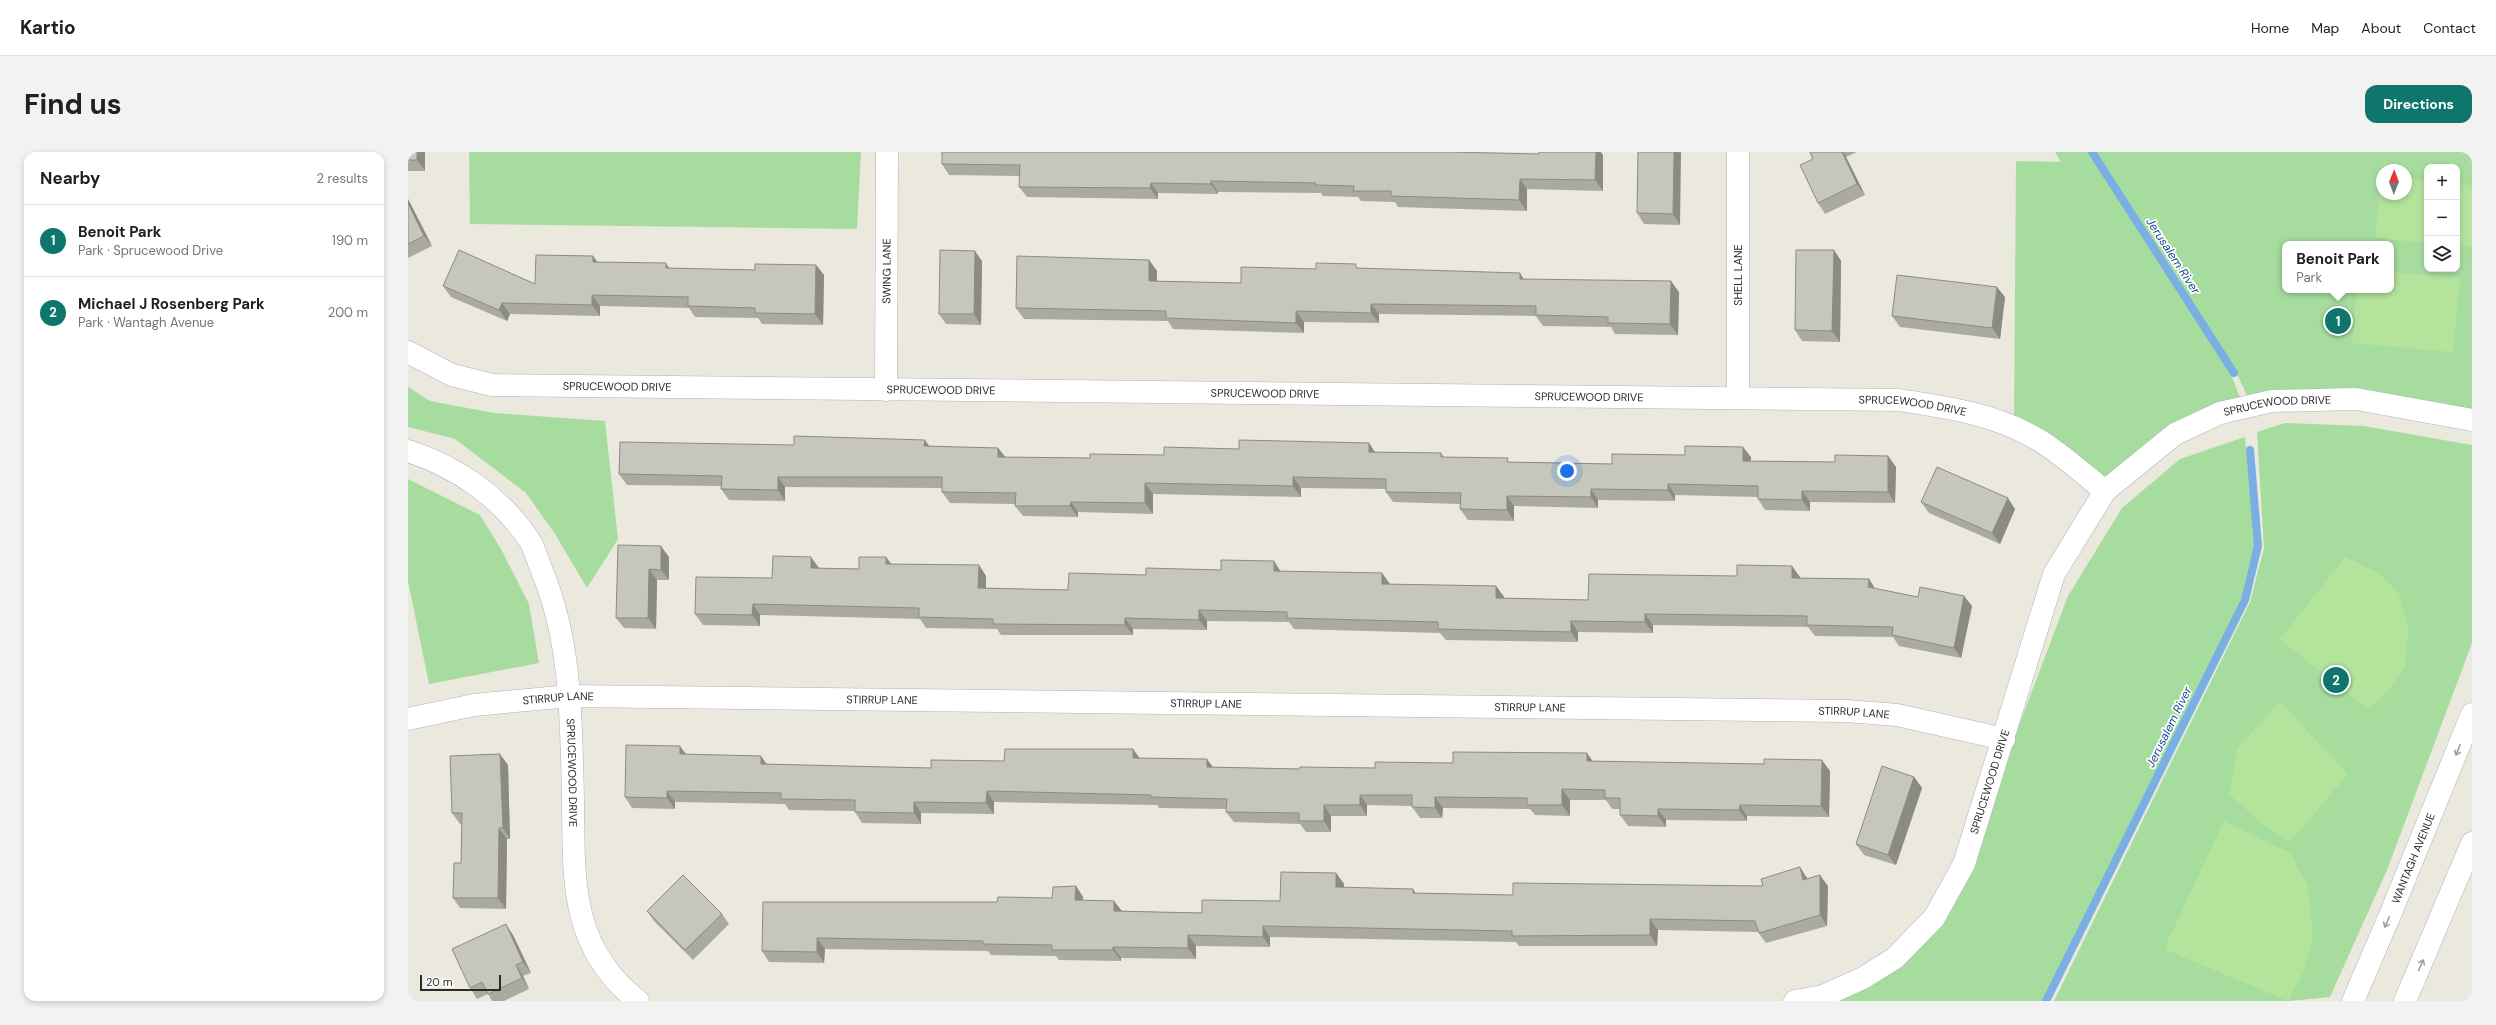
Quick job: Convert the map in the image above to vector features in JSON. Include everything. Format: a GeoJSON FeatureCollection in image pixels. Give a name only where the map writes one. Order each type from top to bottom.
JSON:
{"type":"FeatureCollection","features":[{"type":"Feature","properties":{"kind":"street","name":"SWING LANE"},"geometry":{"type":"LineString","coordinates":[[886,390],[887,152]]}},
{"type":"Feature","properties":{"kind":"street","name":"SHELL LANE"},"geometry":{"type":"LineString","coordinates":[[1738,152],[1738,398]]}},
{"type":"Feature","properties":{"kind":"street","name":"SPRUCEWOOD DRIVE"},"geometry":{"type":"LineString","coordinates":[[408,352],[452,375],[492,385],[1899,400],[1944,406],[1990,418],[2036,439],[2105,491]]}},
{"type":"Feature","properties":{"kind":"street","name":"SPRUCEWOOD DRIVE"},"geometry":{"type":"LineString","coordinates":[[1795,1001],[1824,996],[1863,978],[1895,958],[1934,918],[1964,864],[2054,574],[2105,491],[2175,434],[2220,413],[2272,401],[2356,399],[2472,420]]}},
{"type":"Feature","properties":{"kind":"street","name":"SPRUCEWOOD DRIVE"},"geometry":{"type":"LineString","coordinates":[[408,451],[434,460],[478,485],[506,512],[530,542],[555,601],[570,696],[574,879],[580,914],[598,959],[621,988],[638,1001]]}},
{"type":"Feature","properties":{"kind":"street","name":"STIRRUP LANE"},"geometry":{"type":"LineString","coordinates":[[408,718],[474,705],[570,696],[1847,710],[1897,715],[2004,739]]}},
{"type":"Feature","properties":{"kind":"street","name":"WANTAGH AVENUE"},"geometry":{"type":"LineString","coordinates":[[2353,1001],[2390,915],[2472,714]]}},
{"type":"Feature","properties":{"kind":"street"},"geometry":{"type":"LineString","coordinates":[[2405,1001],[2472,843]]}},
{"type":"Feature","properties":{"kind":"green space"},"geometry":{"type":"Polygon","coordinates":[[[469,152],[861,152],[857,229],[470,224],[469,152]]]}},
{"type":"Feature","properties":{"kind":"green space"},"geometry":{"type":"Polygon","coordinates":[[[2055,152],[2472,152],[2472,417],[2250,402],[2237,374],[2150,236],[2142,234],[2232,377],[2243,405],[2105,483],[2014,422],[2016,161],[2061,162],[2055,152]]]}},
{"type":"Feature","properties":{"kind":"green space"},"geometry":{"type":"Polygon","coordinates":[[[2412,180],[2424,181],[2424,243],[2375,238],[2379,200],[2412,200],[2412,180]]]}},
{"type":"Feature","properties":{"kind":"green space"},"geometry":{"type":"Polygon","coordinates":[[[2460,184],[2472,185],[2472,247],[2460,246],[2460,184]]]}},
{"type":"Feature","properties":{"kind":"green space"},"geometry":{"type":"Polygon","coordinates":[[[2394,272],[2460,278],[2453,352],[2352,343],[2357,293],[2394,293],[2394,272]]]}},
{"type":"Feature","properties":{"kind":"green space"},"geometry":{"type":"Polygon","coordinates":[[[408,387],[430,401],[494,413],[605,421],[618,539],[587,588],[555,534],[526,493],[455,439],[408,427],[408,387]]]}},
{"type":"Feature","properties":{"kind":"green space"},"geometry":{"type":"Polygon","coordinates":[[[2285,423],[2364,426],[2472,445],[2472,643],[2387,870],[2330,997],[2290,1001],[2054,1001],[2250,602],[2264,548],[2257,432],[2285,423]]]}},
{"type":"Feature","properties":{"kind":"green space"},"geometry":{"type":"Polygon","coordinates":[[[2245,437],[2255,547],[2243,597],[2042,1001],[1818,1001],[1863,983],[1966,865],[2068,596],[2122,508],[2180,459],[2245,437]]]}},
{"type":"Feature","properties":{"kind":"green space"},"geometry":{"type":"Polygon","coordinates":[[[408,479],[480,515],[501,549],[529,604],[539,663],[429,684],[408,581],[408,479]]]}},
{"type":"Feature","properties":{"kind":"green space"},"geometry":{"type":"Polygon","coordinates":[[[2345,557],[2379,573],[2399,594],[2408,628],[2405,667],[2387,692],[2368,709],[2280,639],[2345,557]]]}},
{"type":"Feature","properties":{"kind":"green space"},"geometry":{"type":"Polygon","coordinates":[[[2280,702],[2348,774],[2290,842],[2260,822],[2229,794],[2237,748],[2280,702]]]}},
{"type":"Feature","properties":{"kind":"green space"},"geometry":{"type":"Polygon","coordinates":[[[2224,821],[2290,853],[2308,886],[2313,936],[2304,971],[2288,1001],[2164,949],[2224,821]]]}},
{"type":"Feature","properties":{"kind":"building"},"geometry":{"type":"Polygon","coordinates":[[[408,152],[417,152],[417,160],[408,160],[408,152]]]}},
{"type":"Feature","properties":{"kind":"building"},"geometry":{"type":"Polygon","coordinates":[[[942,152],[1450,152],[1539,154],[1539,152],[1596,152],[1595,180],[1520,179],[1519,200],[1391,196],[1391,191],[1353,191],[1354,186],[1315,185],[1316,183],[1211,181],[1211,184],[1151,183],[1150,188],[1019,187],[1020,165],[942,164],[942,152]]]}},
{"type":"Feature","properties":{"kind":"building"},"geometry":{"type":"Polygon","coordinates":[[[1638,152],[1674,152],[1673,214],[1637,213],[1638,152]]]}},
{"type":"Feature","properties":{"kind":"building"},"geometry":{"type":"Polygon","coordinates":[[[1810,152],[1842,152],[1857,184],[1818,203],[1800,165],[1813,159],[1810,152]]]}},
{"type":"Feature","properties":{"kind":"building"},"geometry":{"type":"Polygon","coordinates":[[[408,203],[424,236],[408,244],[408,203]]]}},
{"type":"Feature","properties":{"kind":"building"},"geometry":{"type":"Polygon","coordinates":[[[459,250],[535,284],[536,255],[593,256],[593,262],[666,263],[666,268],[755,270],[755,264],[816,265],[815,314],[755,313],[755,308],[688,306],[688,297],[592,295],[592,305],[502,303],[499,310],[443,286],[459,250]]]}},
{"type":"Feature","properties":{"kind":"building"},"geometry":{"type":"Polygon","coordinates":[[[940,250],[975,251],[974,314],[939,314],[940,250]]]}},
{"type":"Feature","properties":{"kind":"building"},"geometry":{"type":"Polygon","coordinates":[[[1796,250],[1834,250],[1832,331],[1795,330],[1796,250]]]}},
{"type":"Feature","properties":{"kind":"building"},"geometry":{"type":"Polygon","coordinates":[[[1017,256],[1149,260],[1149,281],[1241,283],[1241,267],[1316,269],[1316,263],[1356,264],[1356,268],[1520,273],[1520,279],[1671,281],[1670,324],[1608,323],[1608,317],[1536,315],[1536,306],[1371,304],[1371,313],[1296,311],[1296,323],[1166,318],[1166,311],[1016,308],[1017,256]]]}},
{"type":"Feature","properties":{"kind":"building"},"geometry":{"type":"Polygon","coordinates":[[[1897,275],[1997,287],[1992,328],[1892,316],[1897,275]]]}},
{"type":"Feature","properties":{"kind":"building"},"geometry":{"type":"Polygon","coordinates":[[[794,436],[925,440],[924,446],[998,448],[998,457],[1090,458],[1090,454],[1164,455],[1164,447],[1239,449],[1239,440],[1369,443],[1369,452],[1441,453],[1441,457],[1508,458],[1507,462],[1612,464],[1612,454],[1685,455],[1685,446],[1743,447],[1743,461],[1835,462],[1835,455],[1888,456],[1888,492],[1802,491],[1802,500],[1758,499],[1758,486],[1668,484],[1668,490],[1591,489],[1591,497],[1507,496],[1507,510],[1460,509],[1461,493],[1386,492],[1386,479],[1293,477],[1293,486],[1145,483],[1145,503],[1071,502],[1070,506],[1015,506],[1016,493],[942,492],[942,477],[778,477],[778,490],[721,489],[722,476],[619,474],[620,442],[794,445],[794,436]]]}},
{"type":"Feature","properties":{"kind":"building"},"geometry":{"type":"Polygon","coordinates":[[[1937,467],[2008,498],[1992,533],[1921,502],[1937,467]]]}},
{"type":"Feature","properties":{"kind":"building"},"geometry":{"type":"Polygon","coordinates":[[[618,545],[661,546],[661,570],[649,569],[648,618],[616,618],[618,545]]]}},
{"type":"Feature","properties":{"kind":"building"},"geometry":{"type":"Polygon","coordinates":[[[773,556],[811,557],[811,568],[859,569],[859,557],[886,557],[886,564],[979,565],[978,588],[1068,590],[1069,573],[1146,575],[1146,568],[1221,570],[1221,560],[1274,561],[1274,571],[1382,573],[1382,584],[1496,586],[1496,598],[1588,600],[1589,574],[1737,576],[1737,565],[1792,566],[1792,578],[1869,579],[1868,587],[1918,597],[1920,587],[1964,596],[1954,648],[1892,635],[1893,627],[1807,625],[1807,616],[1645,614],[1645,622],[1571,621],[1571,632],[1438,629],[1438,622],[1287,618],[1287,612],[1199,610],[1199,620],[1125,618],[1125,625],[993,624],[993,619],[919,617],[919,608],[753,604],[752,615],[695,614],[696,577],[772,578],[773,556]]]}},
{"type":"Feature","properties":{"kind":"building"},"geometry":{"type":"Polygon","coordinates":[[[626,745],[680,746],[680,754],[761,756],[761,764],[931,768],[931,760],[1004,761],[1005,749],[1133,749],[1133,758],[1207,759],[1207,767],[1299,769],[1300,767],[1375,768],[1375,762],[1453,763],[1453,752],[1587,753],[1587,761],[1764,764],[1764,759],[1822,760],[1821,806],[1740,805],[1739,810],[1658,809],[1658,816],[1620,815],[1620,798],[1605,798],[1605,790],[1562,789],[1562,805],[1527,805],[1527,798],[1435,797],[1435,808],[1412,807],[1412,795],[1360,795],[1360,805],[1324,805],[1324,821],[1299,821],[1299,813],[1226,812],[1227,799],[1151,797],[1151,795],[987,791],[986,803],[914,802],[914,813],[855,812],[855,800],[781,799],[781,793],[667,791],[667,798],[625,797],[626,745]]]}},
{"type":"Feature","properties":{"kind":"building"},"geometry":{"type":"Polygon","coordinates":[[[500,754],[503,828],[499,828],[498,898],[453,898],[454,863],[461,863],[462,813],[452,813],[450,756],[500,754]]]}},
{"type":"Feature","properties":{"kind":"building"},"geometry":{"type":"Polygon","coordinates":[[[1882,766],[1914,777],[1888,855],[1856,844],[1882,766]]]}},
{"type":"Feature","properties":{"kind":"building"},"geometry":{"type":"Polygon","coordinates":[[[1800,867],[1803,880],[1820,875],[1820,915],[1759,933],[1755,921],[1650,919],[1650,935],[1512,936],[1512,931],[1263,926],[1263,937],[1188,935],[1188,948],[1113,947],[1113,950],[1052,950],[1052,945],[983,944],[983,941],[817,938],[817,952],[762,951],[763,902],[997,902],[998,897],[1052,898],[1053,887],[1076,886],[1075,900],[1114,901],[1114,911],[1202,913],[1202,900],[1280,901],[1281,872],[1336,873],[1336,887],[1413,889],[1413,893],[1513,895],[1513,883],[1763,886],[1761,879],[1800,867]]]}},
{"type":"Feature","properties":{"kind":"building"},"geometry":{"type":"Polygon","coordinates":[[[683,875],[722,914],[685,950],[647,911],[683,875]]]}},
{"type":"Feature","properties":{"kind":"building"},"geometry":{"type":"Polygon","coordinates":[[[506,924],[523,962],[516,965],[522,978],[488,994],[482,982],[470,988],[452,949],[506,924]]]}},
{"type":"Feature","properties":{"kind":"waterway","name":"Jerusalem River"},"geometry":{"type":"LineString","coordinates":[[2092,152],[2234,373]]}},
{"type":"Feature","properties":{"kind":"waterway","name":"Jerusalem River"},"geometry":{"type":"LineString","coordinates":[[2046,1001],[2245,600],[2258,546],[2250,450]]}},
{"type":"Feature","properties":{"kind":"place","name":"Benoit Park"},"geometry":{"type":"Point","coordinates":[2338,321]}},
{"type":"Feature","properties":{"kind":"place","name":"Michael J Rosenberg Park"},"geometry":{"type":"Point","coordinates":[2336,680]}}]}
